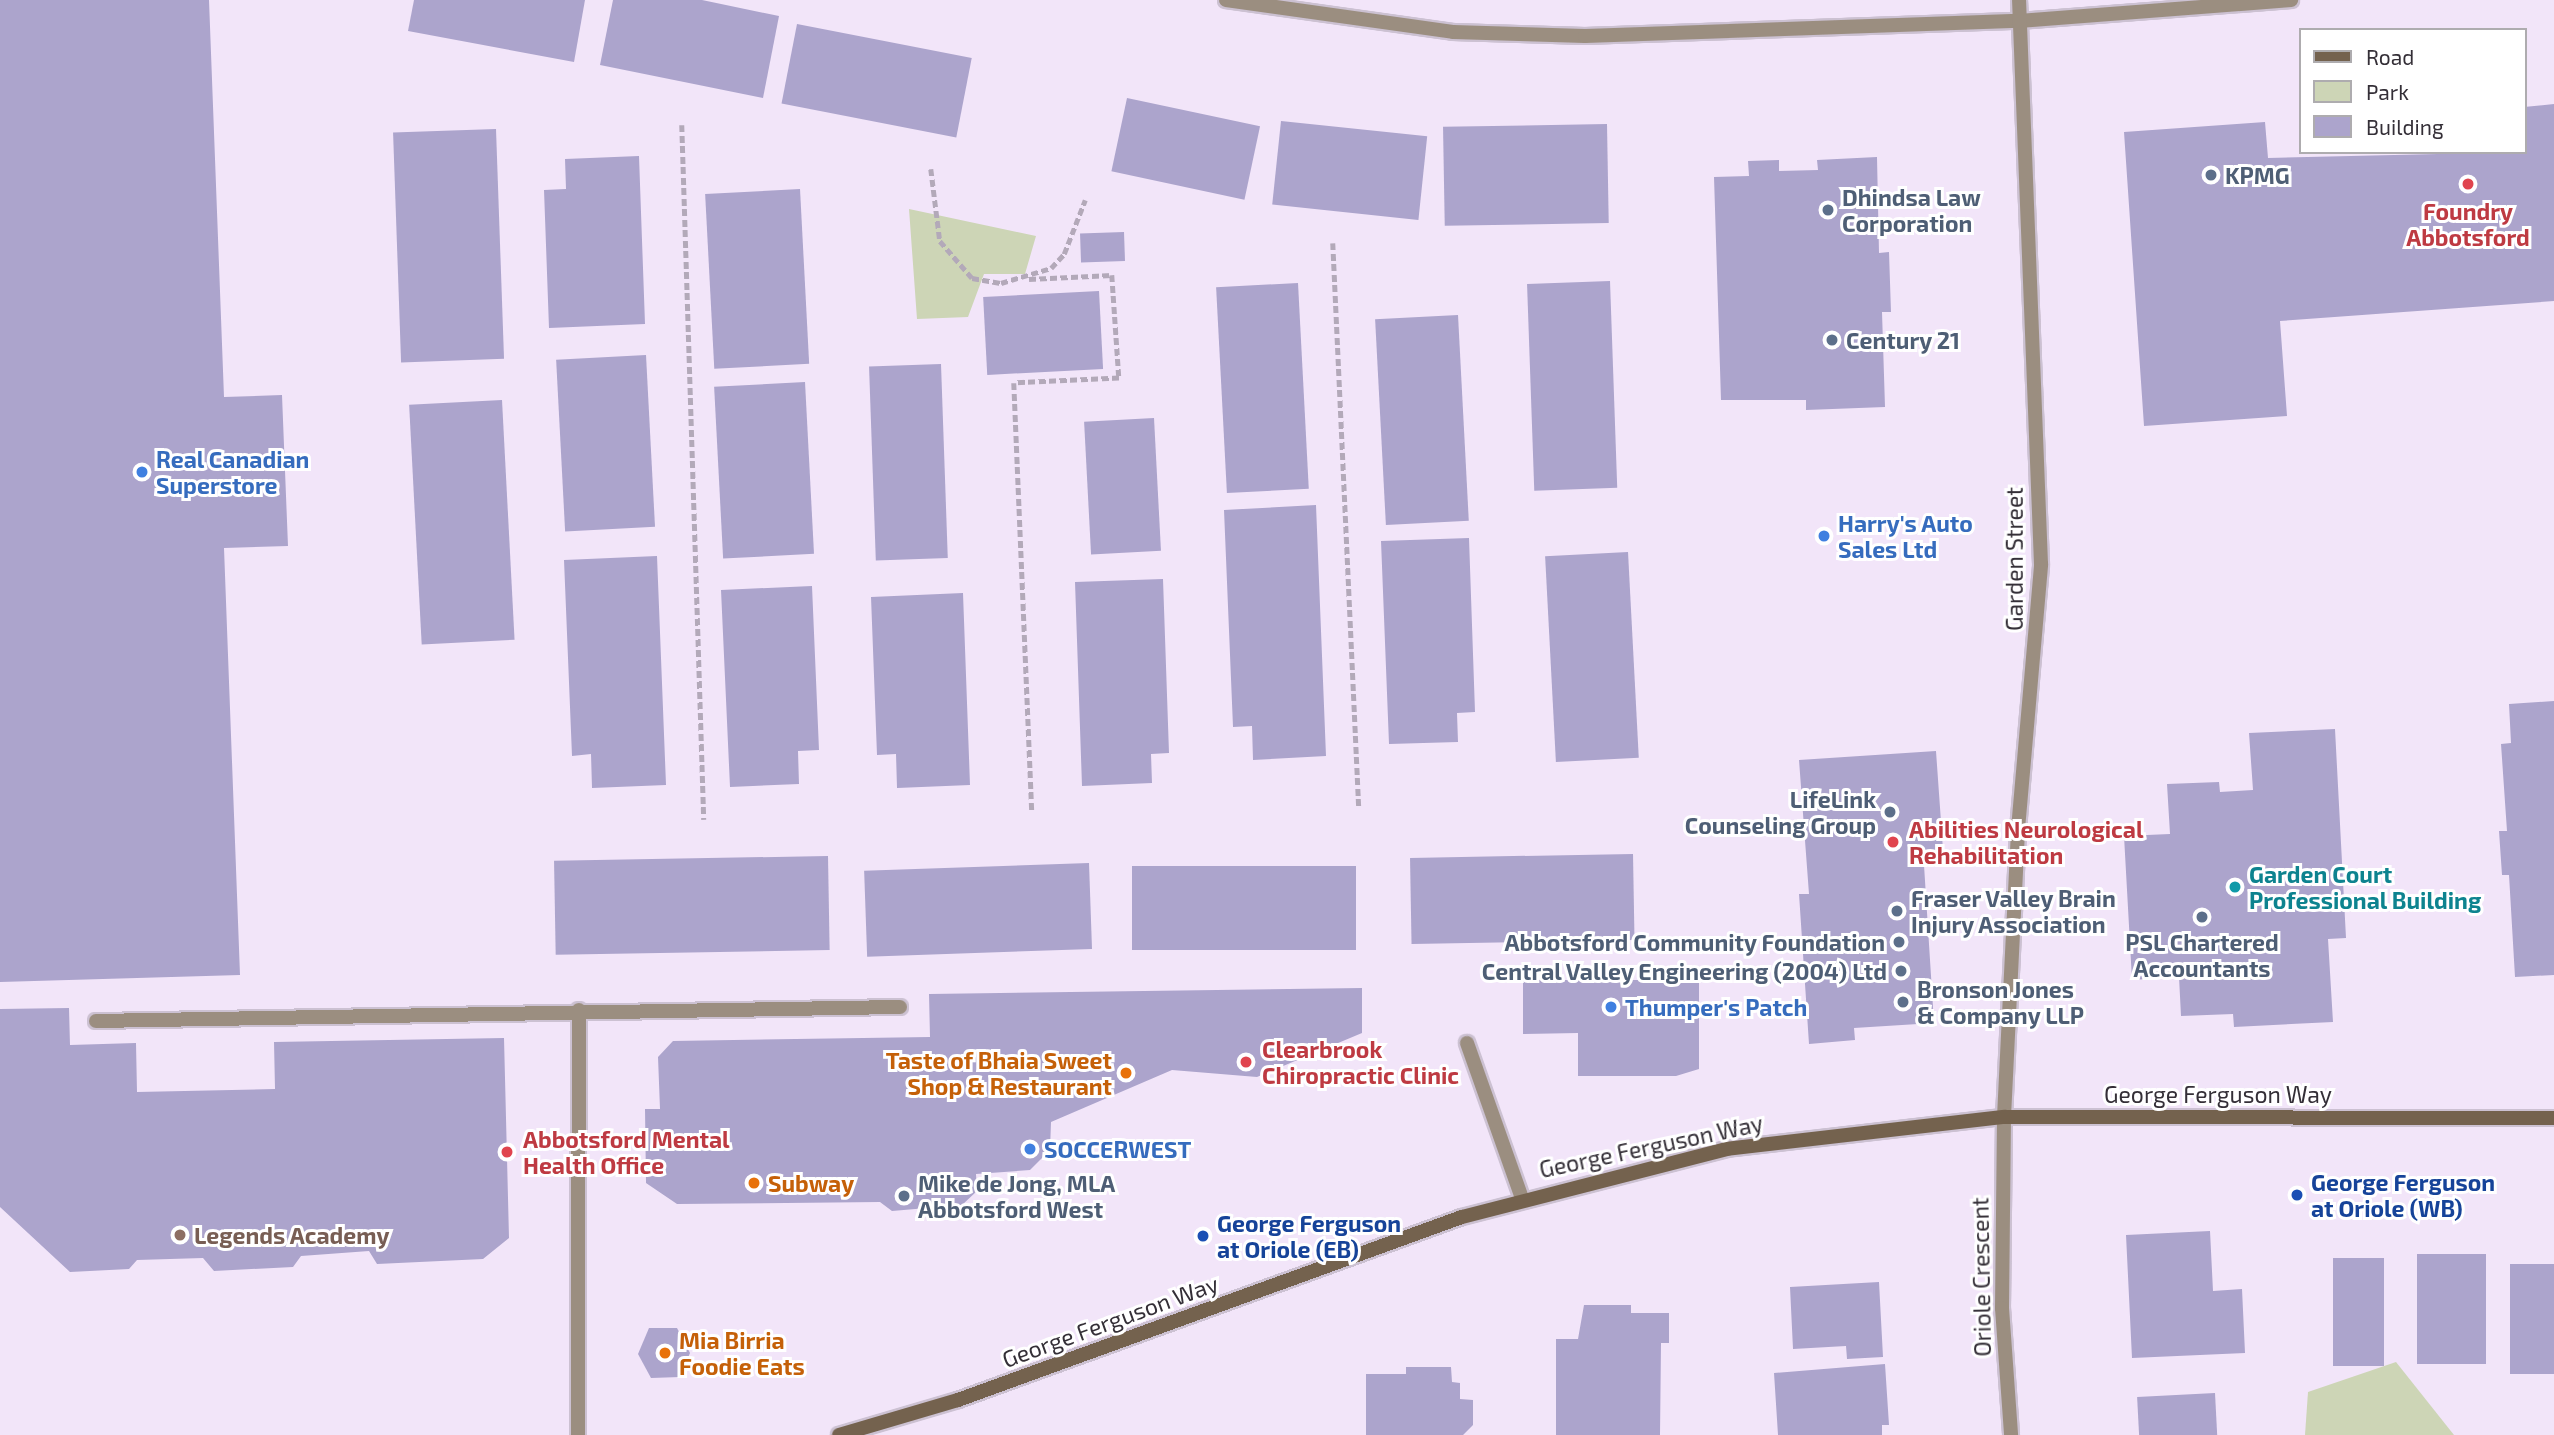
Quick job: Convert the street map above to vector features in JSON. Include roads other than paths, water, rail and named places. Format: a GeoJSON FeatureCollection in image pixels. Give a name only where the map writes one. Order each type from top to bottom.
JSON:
{"type":"FeatureCollection","features":[{"type":"Feature","properties":{"kind":"main road","name":"George Ferguson Way"},"geometry":{"type":"LineString","coordinates":[[839,1435],[958,1399],[1522,1198],[1726,1149],[2004,1117],[2554,1118]]}},
{"type":"Feature","properties":{"kind":"street"},"geometry":{"type":"LineString","coordinates":[[1226,0],[1453,32],[1585,36],[2019,21],[2291,0]]}},
{"type":"Feature","properties":{"kind":"street","name":"Garden Street"},"geometry":{"type":"LineString","coordinates":[[2004,1117],[2018,829],[2041,564],[2019,0]]}},
{"type":"Feature","properties":{"kind":"street"},"geometry":{"type":"LineString","coordinates":[[96,1021],[579,1010],[900,1007]]}},
{"type":"Feature","properties":{"kind":"street"},"geometry":{"type":"LineString","coordinates":[[578,1435],[579,1010]]}},
{"type":"Feature","properties":{"kind":"street"},"geometry":{"type":"LineString","coordinates":[[1467,1043],[1522,1198]]}},
{"type":"Feature","properties":{"kind":"street","name":"Oriole Crescent"},"geometry":{"type":"LineString","coordinates":[[2004,1117],[2002,1308],[2011,1435]]}},
{"type":"Feature","properties":{"kind":"place","name":"KPMG"},"geometry":{"type":"Point","coordinates":[2211,175]}},
{"type":"Feature","properties":{"kind":"place","name":"Foundry Abbotsford"},"geometry":{"type":"Point","coordinates":[2468,184]}},
{"type":"Feature","properties":{"kind":"place","name":"Dhindsa Law Corporation"},"geometry":{"type":"Point","coordinates":[1828,210]}},
{"type":"Feature","properties":{"kind":"place","name":"Century 21"},"geometry":{"type":"Point","coordinates":[1832,340]}},
{"type":"Feature","properties":{"kind":"place","name":"Real Canadian Superstore"},"geometry":{"type":"Point","coordinates":[142,472]}},
{"type":"Feature","properties":{"kind":"place","name":"Harry's Auto Sales Ltd"},"geometry":{"type":"Point","coordinates":[1824,536]}},
{"type":"Feature","properties":{"kind":"place","name":"LifeLink Counseling Group"},"geometry":{"type":"Point","coordinates":[1890,812]}},
{"type":"Feature","properties":{"kind":"place","name":"Abilities Neurological Rehabilitation"},"geometry":{"type":"Point","coordinates":[1893,842]}},
{"type":"Feature","properties":{"kind":"place","name":"Garden Court Professional Building"},"geometry":{"type":"Point","coordinates":[2235,887]}},
{"type":"Feature","properties":{"kind":"place","name":"Fraser Valley Brain Injury Association"},"geometry":{"type":"Point","coordinates":[1897,911]}},
{"type":"Feature","properties":{"kind":"place","name":"PSL Chartered Accountants"},"geometry":{"type":"Point","coordinates":[2202,917]}},
{"type":"Feature","properties":{"kind":"place","name":"Abbotsford Community Foundation"},"geometry":{"type":"Point","coordinates":[1899,942]}},
{"type":"Feature","properties":{"kind":"place","name":"Central Valley Engineering (2004) Ltd"},"geometry":{"type":"Point","coordinates":[1901,971]}},
{"type":"Feature","properties":{"kind":"place","name":"Bronson Jones & Company LLP"},"geometry":{"type":"Point","coordinates":[1903,1002]}},
{"type":"Feature","properties":{"kind":"place","name":"Thumper's Patch"},"geometry":{"type":"Point","coordinates":[1611,1007]}},
{"type":"Feature","properties":{"kind":"place","name":"Clearbrook Chiropractic Clinic"},"geometry":{"type":"Point","coordinates":[1246,1062]}},
{"type":"Feature","properties":{"kind":"place","name":"Taste of Bhaia Sweet Shop & Restaurant"},"geometry":{"type":"Point","coordinates":[1126,1073]}},
{"type":"Feature","properties":{"kind":"place","name":"SOCCERWEST"},"geometry":{"type":"Point","coordinates":[1030,1149]}},
{"type":"Feature","properties":{"kind":"place","name":"Abbotsford Mental Health Office"},"geometry":{"type":"Point","coordinates":[507,1152]}},
{"type":"Feature","properties":{"kind":"place","name":"Subway"},"geometry":{"type":"Point","coordinates":[754,1183]}},
{"type":"Feature","properties":{"kind":"place","name":"George Ferguson at Oriole (WB)"},"geometry":{"type":"Point","coordinates":[2297,1195]}},
{"type":"Feature","properties":{"kind":"place","name":"Mike de Jong, MLA Abbotsford West"},"geometry":{"type":"Point","coordinates":[904,1196]}},
{"type":"Feature","properties":{"kind":"place","name":"Legends Academy"},"geometry":{"type":"Point","coordinates":[180,1235]}},
{"type":"Feature","properties":{"kind":"place","name":"George Ferguson at Oriole (EB)"},"geometry":{"type":"Point","coordinates":[1203,1236]}},
{"type":"Feature","properties":{"kind":"place","name":"Mia Birria Foodie Eats"},"geometry":{"type":"Point","coordinates":[665,1353]}}]}
